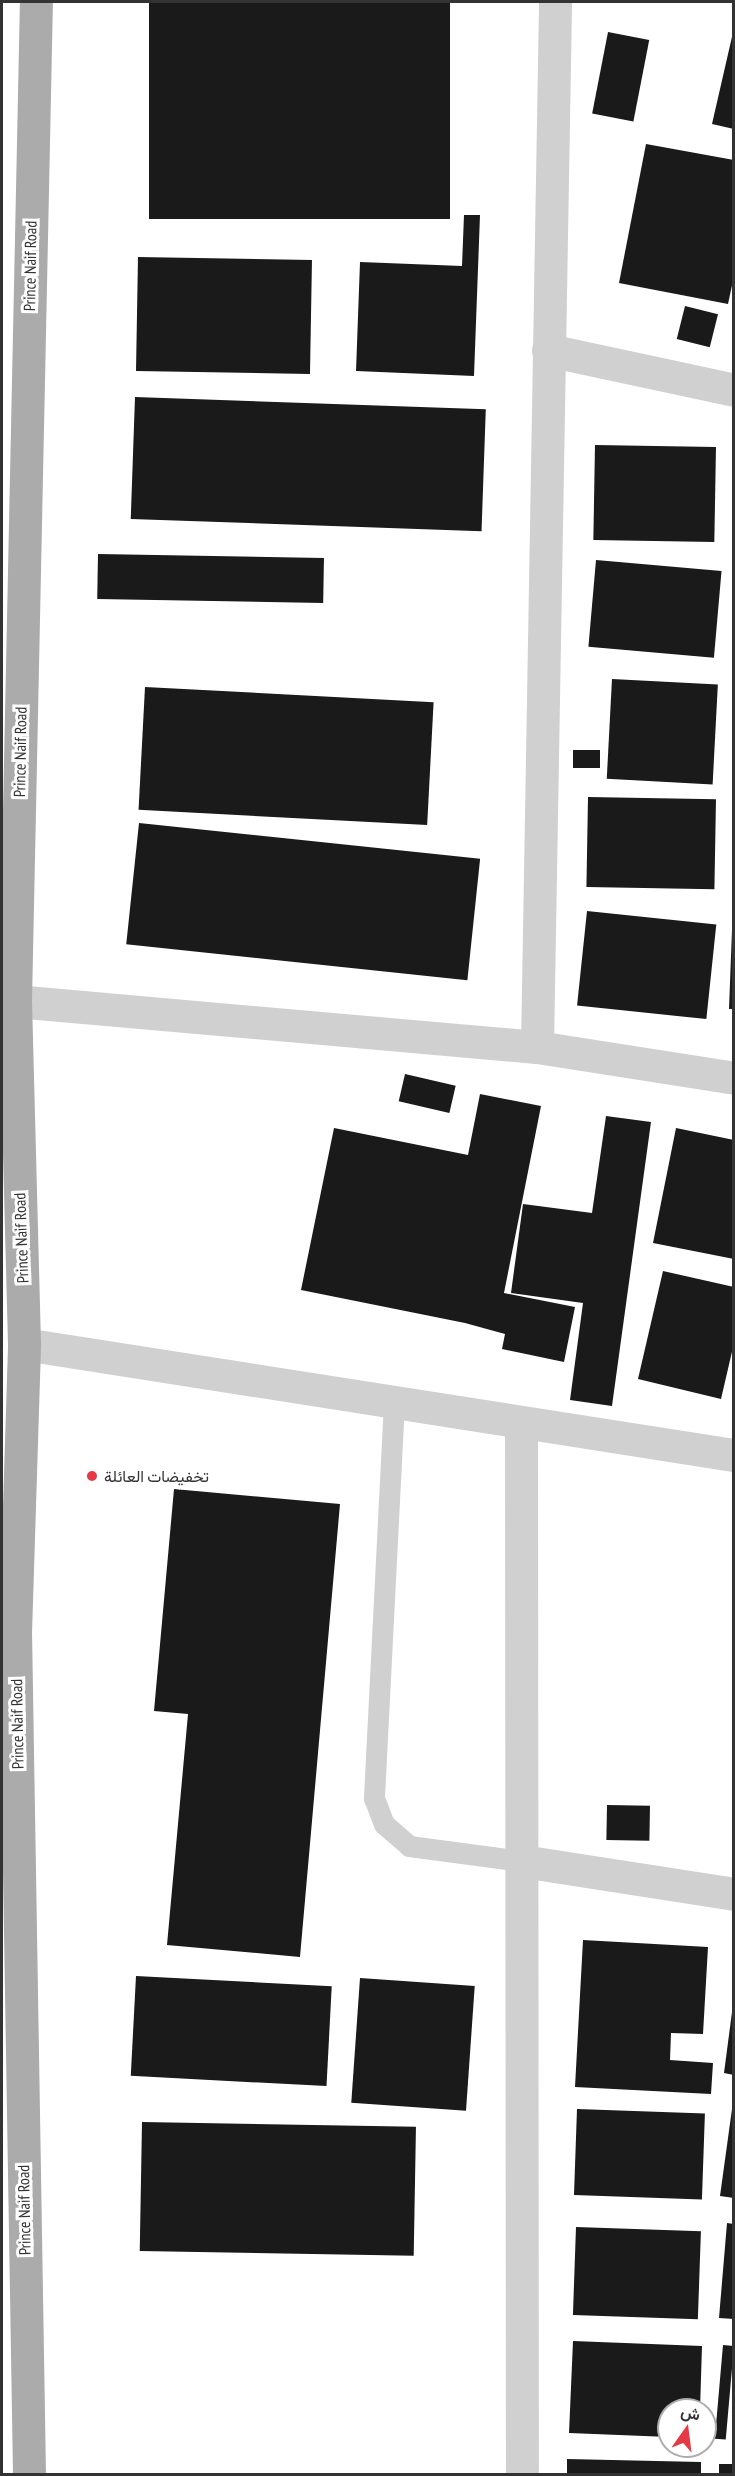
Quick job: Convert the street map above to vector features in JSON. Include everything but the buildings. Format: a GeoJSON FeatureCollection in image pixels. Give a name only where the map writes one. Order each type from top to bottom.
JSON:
{"type":"FeatureCollection","features":[{"type":"Feature","properties":{"kind":"main road","name":"Prince Naif Road"},"geometry":{"type":"LineString","coordinates":[[29,2475],[15,1633],[24,1344],[15,1001],[36,2]]}},
{"type":"Feature","properties":{"kind":"street"},"geometry":{"type":"LineString","coordinates":[[537,1047],[555,2]]}},
{"type":"Feature","properties":{"kind":"street"},"geometry":{"type":"LineString","coordinates":[[548,350],[734,390]]}},
{"type":"Feature","properties":{"kind":"street"},"geometry":{"type":"LineString","coordinates":[[15,1001],[537,1047],[734,1078]]}},
{"type":"Feature","properties":{"kind":"street"},"geometry":{"type":"LineString","coordinates":[[24,1344],[734,1455]]}},
{"type":"Feature","properties":{"kind":"street"},"geometry":{"type":"LineString","coordinates":[[520,1422],[522,2475]]}},
{"type":"Feature","properties":{"kind":"street"},"geometry":{"type":"LineString","coordinates":[[522,1861],[734,1894]]}},
{"type":"Feature","properties":{"kind":"lane"},"geometry":{"type":"LineString","coordinates":[[394,1402],[374,1798],[384,1824],[409,1845],[522,1861]]}},
{"type":"Feature","properties":{"kind":"place","name":"تخفيضات العائلة"},"geometry":{"type":"Point","coordinates":[92,1476]}}]}
